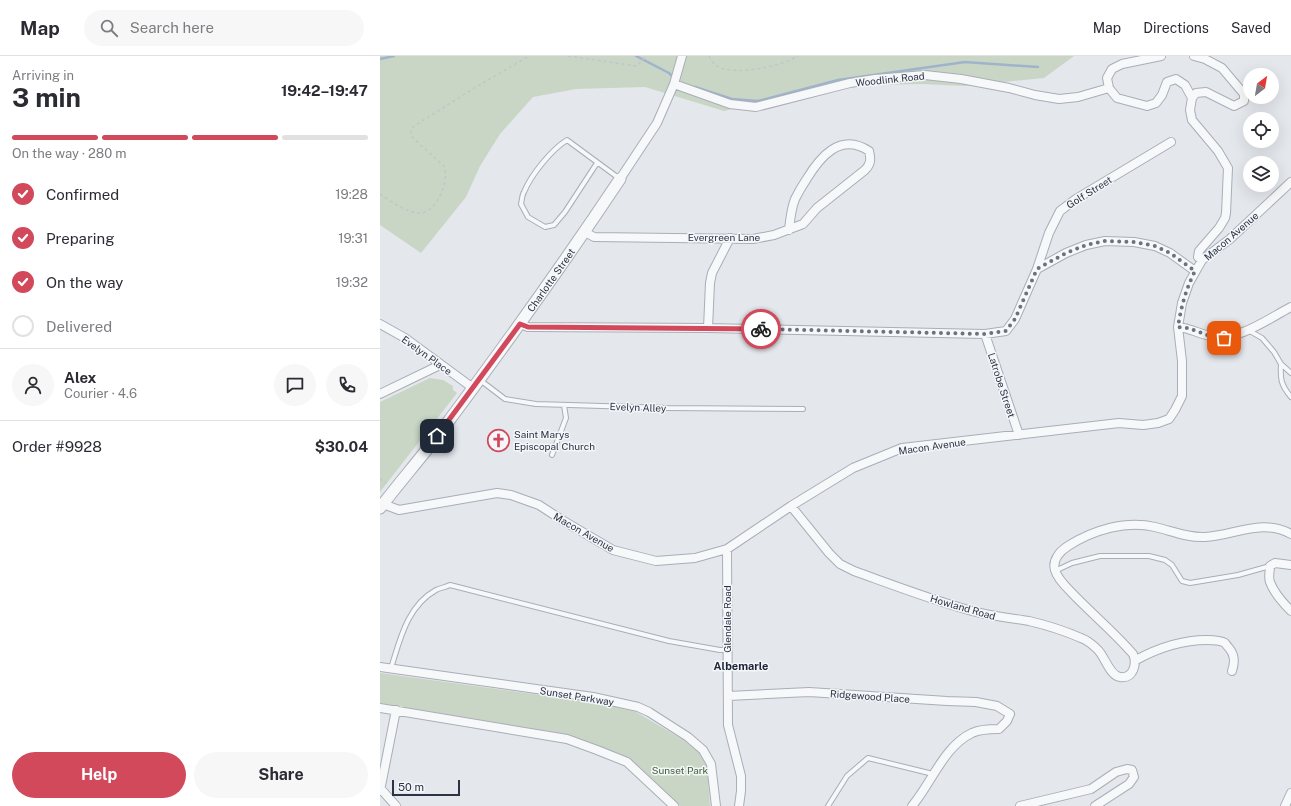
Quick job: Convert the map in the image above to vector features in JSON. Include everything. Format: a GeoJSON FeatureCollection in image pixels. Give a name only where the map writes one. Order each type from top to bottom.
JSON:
{"type":"FeatureCollection","features":[{"type":"Feature","properties":{"kind":"street","name":"Charlotte Street"},"geometry":{"type":"LineString","coordinates":[[381,506],[437,436],[520,324],[620,180],[657,123],[674,84],[682,56]]}},
{"type":"Feature","properties":{"kind":"street"},"geometry":{"type":"LineString","coordinates":[[1161,56],[1122,64],[1112,69],[1107,78],[1109,88],[1118,98],[1147,106],[1156,103],[1162,95],[1167,82],[1176,79],[1185,86],[1192,98]]}},
{"type":"Feature","properties":{"kind":"street"},"geometry":{"type":"LineString","coordinates":[[1194,56],[1222,68],[1244,94],[1244,101],[1234,106],[1206,92],[1196,93],[1192,98],[1190,110],[1192,120],[1218,151],[1228,168],[1225,218],[1219,228],[1200,251],[1198,257],[1202,260]]}},
{"type":"Feature","properties":{"kind":"street","name":"Woodlink Road"},"geometry":{"type":"LineString","coordinates":[[674,84],[730,104],[756,107],[850,83],[875,79],[925,75],[961,79],[1059,99],[1078,97],[1109,88]]}},
{"type":"Feature","properties":{"kind":"street","name":"Golf Street"},"geometry":{"type":"LineString","coordinates":[[985,334],[1006,331],[1015,319],[1037,269],[1049,233],[1060,211],[1076,199],[1171,142]]}},
{"type":"Feature","properties":{"kind":"street","name":"Evergreen Lane"},"geometry":{"type":"LineString","coordinates":[[585,232],[594,237],[753,239],[774,235],[789,230],[803,224],[817,208],[870,165],[871,158],[869,152],[862,146],[842,145],[834,147],[827,152],[820,159],[795,199],[789,230]]}},
{"type":"Feature","properties":{"kind":"street","name":"Macon Avenue"},"geometry":{"type":"LineString","coordinates":[[381,506],[399,510],[497,494],[511,495],[539,505],[613,550],[656,561],[695,558],[727,549],[791,506],[853,468],[902,448],[1119,423],[1143,425],[1158,423],[1169,419],[1182,396],[1182,362],[1178,327],[1182,303],[1195,271],[1202,260],[1230,239],[1291,182]]}},
{"type":"Feature","properties":{"kind":"street"},"geometry":{"type":"LineString","coordinates":[[708,328],[710,282],[712,273],[730,238]]}},
{"type":"Feature","properties":{"kind":"street"},"geometry":{"type":"LineString","coordinates":[[1037,269],[1066,253],[1086,245],[1104,241],[1134,242],[1155,246],[1170,253],[1195,271]]}},
{"type":"Feature","properties":{"kind":"street"},"geometry":{"type":"LineString","coordinates":[[1178,327],[1188,328],[1210,336],[1224,338],[1240,334],[1291,307]]}},
{"type":"Feature","properties":{"kind":"street","name":"Evelyn Place"},"geometry":{"type":"LineString","coordinates":[[380,324],[405,338],[440,364],[476,384]]}},
{"type":"Feature","properties":{"kind":"street"},"geometry":{"type":"LineString","coordinates":[[520,324],[528,327],[708,328],[985,334]]}},
{"type":"Feature","properties":{"kind":"street","name":"Latrobe Street"},"geometry":{"type":"LineString","coordinates":[[985,334],[1019,435]]}},
{"type":"Feature","properties":{"kind":"street"},"geometry":{"type":"LineString","coordinates":[[380,394],[440,364]]}},
{"type":"Feature","properties":{"kind":"street","name":"Howland Road"},"geometry":{"type":"LineString","coordinates":[[791,506],[829,553],[840,564],[854,571],[971,611],[995,617],[1029,622],[1082,638],[1099,650],[1112,672],[1116,676],[1122,678],[1129,676],[1133,672],[1136,660]]}},
{"type":"Feature","properties":{"kind":"street"},"geometry":{"type":"LineString","coordinates":[[1232,671],[1235,662],[1232,651],[1225,643],[1215,640],[1198,640],[1178,643],[1145,655],[1136,660],[1126,645],[1084,606],[1062,582],[1055,571],[1056,558],[1064,548],[1087,535],[1132,524],[1144,525],[1199,537],[1249,528],[1269,527],[1283,530],[1291,534]]}},
{"type":"Feature","properties":{"kind":"street","name":"Glendale Road"},"geometry":{"type":"LineString","coordinates":[[727,549],[728,725],[741,776],[739,806]]}},
{"type":"Feature","properties":{"kind":"street"},"geometry":{"type":"LineString","coordinates":[[1291,565],[1275,562],[1270,566],[1270,582],[1282,602],[1291,610]]}},
{"type":"Feature","properties":{"kind":"street","name":"Sunset Parkway"},"geometry":{"type":"LineString","coordinates":[[380,667],[593,697],[638,707],[649,712],[688,737],[703,750],[711,764],[716,806]]}},
{"type":"Feature","properties":{"kind":"street","name":"Ridgewood Place"},"geometry":{"type":"LineString","coordinates":[[728,696],[809,692],[976,702],[997,706],[1010,714],[1007,721],[999,729],[987,729],[973,732],[956,744],[933,774]]}},
{"type":"Feature","properties":{"kind":"street"},"geometry":{"type":"LineString","coordinates":[[380,708],[567,739],[626,762],[674,806]]}},
{"type":"Feature","properties":{"kind":"street"},"geometry":{"type":"LineString","coordinates":[[396,710],[381,790],[396,806]]}},
{"type":"Feature","properties":{"kind":"street"},"geometry":{"type":"LineString","coordinates":[[1020,806],[1092,789],[1116,772],[1127,769],[1132,770],[1134,776],[1129,784],[1095,806]]}},
{"type":"Feature","properties":{"kind":"street"},"geometry":{"type":"LineString","coordinates":[[912,806],[920,797],[933,774]]}},
{"type":"Feature","properties":{"kind":"street"},"geometry":{"type":"LineString","coordinates":[[1285,806],[1291,793]]}},
{"type":"Feature","properties":{"kind":"lane"},"geometry":{"type":"LineString","coordinates":[[597,163],[565,212],[554,225],[545,227],[528,217],[521,204],[524,192],[542,164],[558,146],[567,140],[620,180]]}},
{"type":"Feature","properties":{"kind":"lane"},"geometry":{"type":"LineString","coordinates":[[1248,330],[1262,338],[1274,352],[1281,364],[1291,373]]}},
{"type":"Feature","properties":{"kind":"lane"},"geometry":{"type":"LineString","coordinates":[[1281,364],[1280,377],[1284,389],[1291,397]]}},
{"type":"Feature","properties":{"kind":"lane","name":"Evelyn Alley"},"geometry":{"type":"LineString","coordinates":[[476,384],[505,399],[536,404],[668,408],[803,409]]}},
{"type":"Feature","properties":{"kind":"lane"},"geometry":{"type":"LineString","coordinates":[[552,455],[566,418],[564,405]]}},
{"type":"Feature","properties":{"kind":"lane"},"geometry":{"type":"LineString","coordinates":[[1055,571],[1072,563],[1100,556],[1149,556],[1165,560],[1172,565],[1182,581],[1190,583],[1238,575],[1270,566]]}},
{"type":"Feature","properties":{"kind":"lane"},"geometry":{"type":"LineString","coordinates":[[390,669],[409,616],[419,603],[436,591],[450,585],[669,641],[727,650]]}},
{"type":"Feature","properties":{"kind":"lane"},"geometry":{"type":"LineString","coordinates":[[828,806],[847,776],[868,758],[933,774]]}},
{"type":"Feature","properties":{"kind":"path"},"geometry":{"type":"LineString","coordinates":[[380,194],[397,205],[418,213],[427,211],[432,207],[440,196],[444,184],[446,173],[445,168],[412,137],[411,130],[414,126],[476,87],[530,56]]}},
{"type":"Feature","properties":{"kind":"path"},"geometry":{"type":"LineString","coordinates":[[568,56],[637,66],[646,56]]}},
{"type":"Feature","properties":{"kind":"path"},"geometry":{"type":"LineString","coordinates":[[708,56],[717,67],[738,71],[774,65],[798,56]]}},
{"type":"Feature","properties":{"kind":"green space"},"geometry":{"type":"Polygon","coordinates":[[[380,56],[1074,56],[1044,78],[964,86],[922,84],[825,86],[724,111],[645,87],[576,89],[533,97],[500,134],[480,166],[466,197],[421,253],[380,225],[380,56]]]}},
{"type":"Feature","properties":{"kind":"green space"},"geometry":{"type":"Polygon","coordinates":[[[430,378],[443,380],[453,386],[453,390],[457,393],[380,492],[380,402],[430,378]]]}},
{"type":"Feature","properties":{"kind":"green space","name":"Sunset Park"},"geometry":{"type":"Polygon","coordinates":[[[380,673],[600,703],[636,712],[685,741],[700,753],[707,766],[710,806],[680,806],[629,759],[568,735],[380,703],[380,673]]]}},
{"type":"Feature","properties":{"kind":"waterway"},"geometry":{"type":"LineString","coordinates":[[380,59],[394,56]]}},
{"type":"Feature","properties":{"kind":"waterway"},"geometry":{"type":"LineString","coordinates":[[636,56],[669,73],[674,78]]}},
{"type":"Feature","properties":{"kind":"waterway"},"geometry":{"type":"LineString","coordinates":[[695,87],[732,99],[758,101],[838,80],[965,62],[1038,67]]}},
{"type":"Feature","properties":{"kind":"way so far"},"geometry":{"type":"LineString","coordinates":[[761,329],[985,334],[1006,331],[1015,319],[1037,269],[1066,253],[1086,245],[1104,241],[1134,242],[1155,246],[1170,253],[1195,271],[1182,303],[1178,327],[1188,328],[1210,336],[1224,338]]}},
{"type":"Feature","properties":{"kind":"place","name":"Saint Marys Episcopal Church"},"geometry":{"type":"Point","coordinates":[499,440]}},
{"type":"Feature","properties":{"kind":"district","name":"Albemarle"},"geometry":{"type":"Point","coordinates":[741,666]}},
{"type":"Feature","properties":{"kind":"route"},"geometry":{"type":"LineString","coordinates":[[437,436],[520,324],[528,327],[761,329]]}}]}
